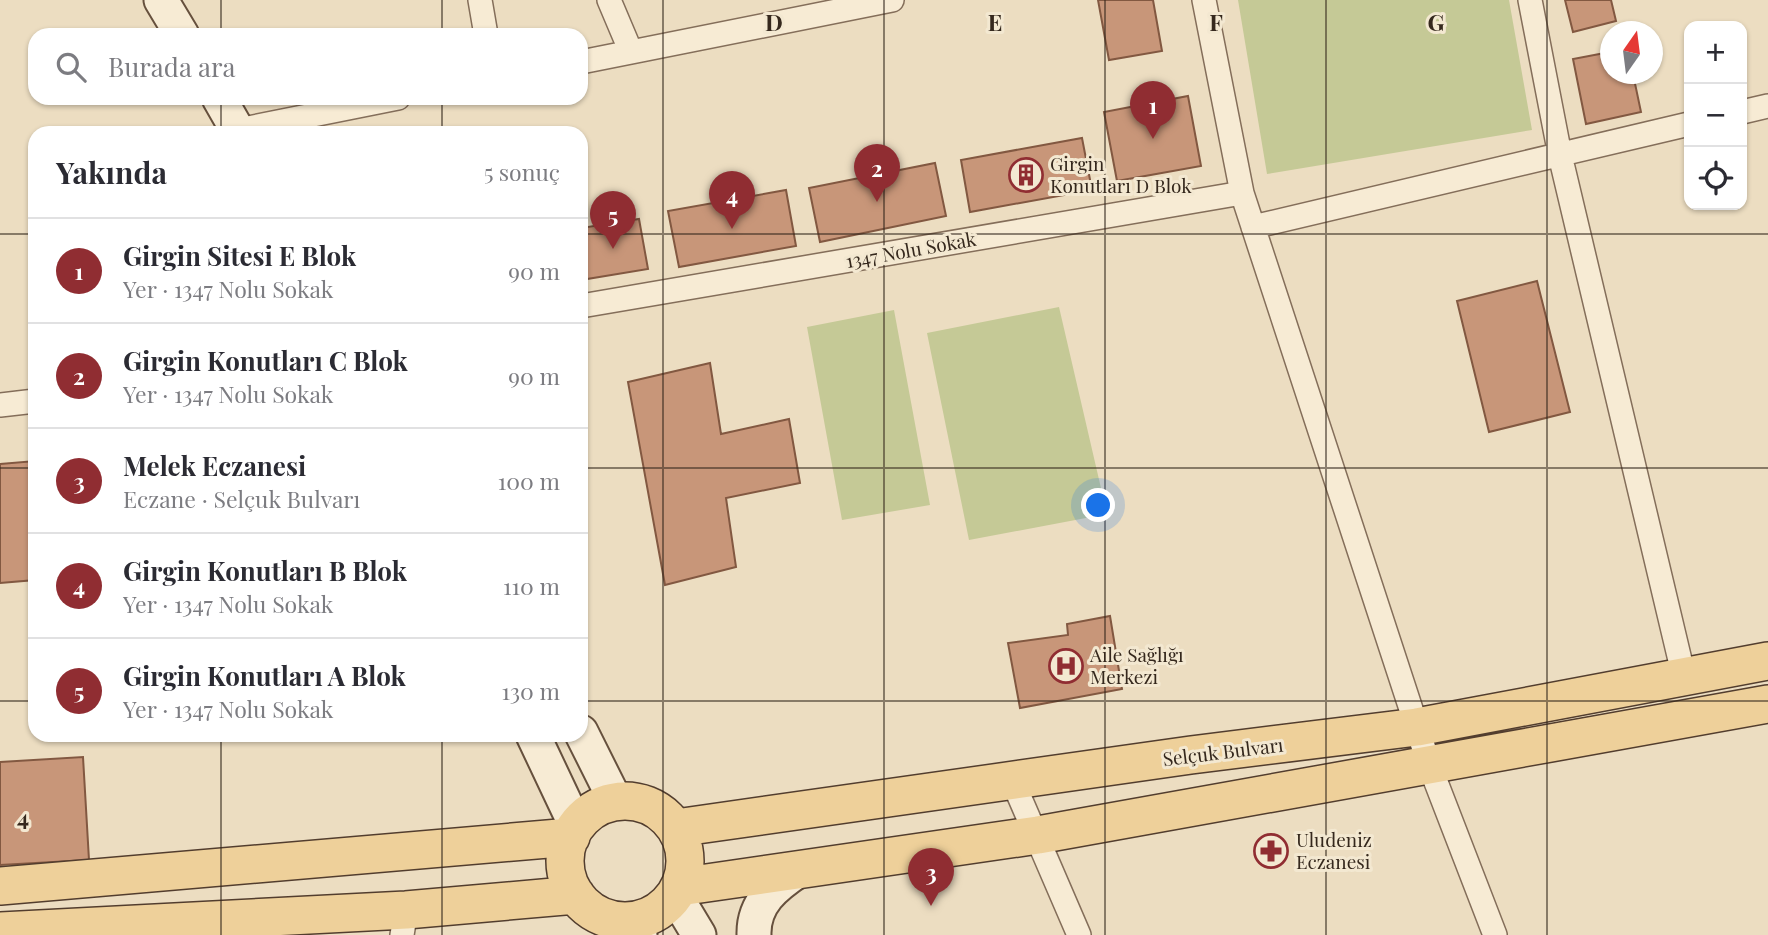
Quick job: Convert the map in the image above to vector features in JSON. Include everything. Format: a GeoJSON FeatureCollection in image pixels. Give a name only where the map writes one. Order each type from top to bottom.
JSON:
{"type":"FeatureCollection","features":[{"type":"Feature","properties":{"kind":"main road"},"geometry":{"type":"LineString","coordinates":[[161,0],[178,28]]}},
{"type":"Feature","properties":{"kind":"main road"},"geometry":{"type":"LineString","coordinates":[[223,105],[236,126]]}},
{"type":"Feature","properties":{"kind":"main road","name":"Selçuk Bulvarı"},"geometry":{"type":"LineString","coordinates":[[676,828],[1191,755],[1417,727],[1768,661]]}},
{"type":"Feature","properties":{"kind":"main road"},"geometry":{"type":"LineString","coordinates":[[677,891],[1038,835],[1768,704]]}},
{"type":"Feature","properties":{"kind":"main road"},"geometry":{"type":"LineString","coordinates":[[536,742],[574,831]]}},
{"type":"Feature","properties":{"kind":"main road"},"geometry":{"type":"LineString","coordinates":[[586,742],[616,802]]}},
{"type":"Feature","properties":{"kind":"main road"},"geometry":{"type":"LineString","coordinates":[[628,801],[646,804],[663,814],[676,828],[684,846],[686,865],[677,891],[657,912],[636,928],[598,915],[581,902],[570,885],[565,865],[567,844],[574,831],[591,812],[608,803],[628,801]]}},
{"type":"Feature","properties":{"kind":"main road"},"geometry":{"type":"LineString","coordinates":[[0,886],[574,831]]}},
{"type":"Feature","properties":{"kind":"main road"},"geometry":{"type":"LineString","coordinates":[[754,935],[757,913],[765,898],[775,886],[800,870]]}},
{"type":"Feature","properties":{"kind":"main road"},"geometry":{"type":"LineString","coordinates":[[677,891],[699,935]]}},
{"type":"Feature","properties":{"kind":"main road"},"geometry":{"type":"LineString","coordinates":[[0,931],[404,923],[576,895]]}},
{"type":"Feature","properties":{"kind":"street"},"geometry":{"type":"LineString","coordinates":[[480,0],[485,28]]}},
{"type":"Feature","properties":{"kind":"street"},"geometry":{"type":"LineString","coordinates":[[609,0],[631,52]]}},
{"type":"Feature","properties":{"kind":"street"},"geometry":{"type":"LineString","coordinates":[[588,61],[892,0]]}},
{"type":"Feature","properties":{"kind":"street"},"geometry":{"type":"LineString","coordinates":[[1204,0],[1242,193],[1429,764],[1495,935]]}},
{"type":"Feature","properties":{"kind":"street"},"geometry":{"type":"LineString","coordinates":[[1530,0],[1560,155],[1684,677]]}},
{"type":"Feature","properties":{"kind":"street"},"geometry":{"type":"LineString","coordinates":[[263,126],[364,105]]}},
{"type":"Feature","properties":{"kind":"street"},"geometry":{"type":"LineString","coordinates":[[1747,111],[1768,106]]}},
{"type":"Feature","properties":{"kind":"street"},"geometry":{"type":"LineString","coordinates":[[1253,227],[1684,125]]}},
{"type":"Feature","properties":{"kind":"street","name":"1347 Nolu Sokak"},"geometry":{"type":"LineString","coordinates":[[588,305],[1242,193]]}},
{"type":"Feature","properties":{"kind":"street"},"geometry":{"type":"LineString","coordinates":[[0,405],[28,402]]}},
{"type":"Feature","properties":{"kind":"street"},"geometry":{"type":"LineString","coordinates":[[1013,782],[1079,935]]}},
{"type":"Feature","properties":{"kind":"green space"},"geometry":{"type":"Polygon","coordinates":[[[1238,0],[1509,0],[1532,130],[1267,174],[1238,0]]]}},
{"type":"Feature","properties":{"kind":"green space"},"geometry":{"type":"Polygon","coordinates":[[[1059,307],[1107,514],[969,540],[927,333],[1059,307]]]}},
{"type":"Feature","properties":{"kind":"green space"},"geometry":{"type":"Polygon","coordinates":[[[894,310],[930,505],[842,520],[807,327],[894,310]]]}},
{"type":"Feature","properties":{"kind":"building"},"geometry":{"type":"Polygon","coordinates":[[[1098,0],[1153,0],[1162,51],[1109,60],[1098,0]]]}},
{"type":"Feature","properties":{"kind":"building"},"geometry":{"type":"Polygon","coordinates":[[[1565,0],[1611,0],[1616,21],[1600,21],[1600,25],[1573,32],[1565,0]]]}},
{"type":"Feature","properties":{"kind":"building"},"geometry":{"type":"Polygon","coordinates":[[[1600,54],[1600,84],[1635,84],[1641,112],[1586,124],[1573,59],[1600,54]]]}},
{"type":"Feature","properties":{"kind":"building"},"geometry":{"type":"Polygon","coordinates":[[[1188,96],[1201,166],[1117,181],[1104,112],[1188,96]]]}},
{"type":"Feature","properties":{"kind":"building","name":"Girgin Konutları D Blok"},"geometry":{"type":"Polygon","coordinates":[[[1082,138],[1092,190],[970,212],[961,160],[1082,138]]]}},
{"type":"Feature","properties":{"kind":"building"},"geometry":{"type":"Polygon","coordinates":[[[935,163],[946,216],[820,242],[809,188],[935,163]]]}},
{"type":"Feature","properties":{"kind":"building"},"geometry":{"type":"Polygon","coordinates":[[[786,190],[796,246],[679,267],[668,211],[786,190]]]}},
{"type":"Feature","properties":{"kind":"building"},"geometry":{"type":"Polygon","coordinates":[[[639,219],[648,269],[588,279],[588,227],[639,219]]]}},
{"type":"Feature","properties":{"kind":"building"},"geometry":{"type":"Polygon","coordinates":[[[1537,281],[1570,412],[1489,432],[1457,301],[1537,281]]]}},
{"type":"Feature","properties":{"kind":"building"},"geometry":{"type":"Polygon","coordinates":[[[710,363],[721,434],[789,419],[800,483],[726,498],[736,567],[665,585],[628,382],[710,363]]]}},
{"type":"Feature","properties":{"kind":"building"},"geometry":{"type":"Polygon","coordinates":[[[28,462],[28,581],[0,583],[0,464],[28,462]]]}},
{"type":"Feature","properties":{"kind":"building","name":"Aile Sağlığı Merkezi"},"geometry":{"type":"Polygon","coordinates":[[[1110,616],[1122,689],[1020,708],[1008,643],[1068,635],[1067,624],[1110,616]]]}},
{"type":"Feature","properties":{"kind":"building"},"geometry":{"type":"Polygon","coordinates":[[[83,757],[89,860],[0,865],[0,762],[83,757]]]}},
{"type":"Feature","properties":{"kind":"place","name":"Girgin Sitesi E Blok"},"geometry":{"type":"Point","coordinates":[1153,139]}},
{"type":"Feature","properties":{"kind":"place","name":"Girgin Konutları D Blok"},"geometry":{"type":"Point","coordinates":[1026,175]}},
{"type":"Feature","properties":{"kind":"place","name":"Girgin Konutları C Blok"},"geometry":{"type":"Point","coordinates":[877,202]}},
{"type":"Feature","properties":{"kind":"place","name":"Girgin Konutları B Blok"},"geometry":{"type":"Point","coordinates":[732,229]}},
{"type":"Feature","properties":{"kind":"place","name":"Girgin Konutları A Blok"},"geometry":{"type":"Point","coordinates":[613,249]}},
{"type":"Feature","properties":{"kind":"place","name":"Aile Sağlığı Merkezi"},"geometry":{"type":"Point","coordinates":[1066,666]}},
{"type":"Feature","properties":{"kind":"place","name":"Uludeniz Eczanesi"},"geometry":{"type":"Point","coordinates":[1271,851]}},
{"type":"Feature","properties":{"kind":"place","name":"Melek Eczanesi"},"geometry":{"type":"Point","coordinates":[931,906]}}]}
